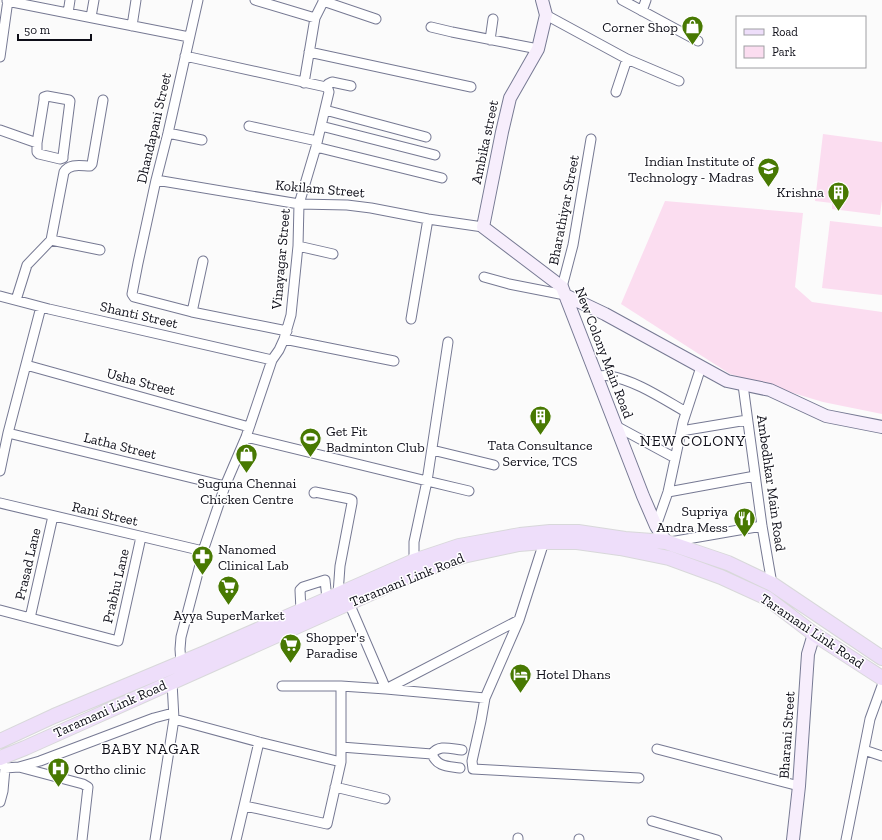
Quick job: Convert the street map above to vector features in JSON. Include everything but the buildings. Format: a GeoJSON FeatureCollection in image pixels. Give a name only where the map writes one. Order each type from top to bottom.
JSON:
{"type":"FeatureCollection","features":[{"type":"Feature","properties":{"kind":"main road","name":"Taramani Link Road"},"geometry":{"type":"LineString","coordinates":[[0,741],[54,716],[302,611],[338,599],[416,567],[459,546],[520,535],[550,532],[578,532],[624,539],[666,542],[728,563],[772,584],[881,654]]}},
{"type":"Feature","properties":{"kind":"main road","name":"Taramani Link Road"},"geometry":{"type":"LineString","coordinates":[[416,567],[519,544],[544,542],[577,542],[620,548],[669,558],[767,598],[814,634],[882,678]]}},
{"type":"Feature","properties":{"kind":"main road","name":"Taramani Link Road"},"geometry":{"type":"LineString","coordinates":[[2,762],[25,748],[172,682],[338,599]]}},
{"type":"Feature","properties":{"kind":"main road"},"geometry":{"type":"LineString","coordinates":[[18,733],[25,748]]}},
{"type":"Feature","properties":{"kind":"street"},"geometry":{"type":"LineString","coordinates":[[0,57],[8,0],[189,37]]}},
{"type":"Feature","properties":{"kind":"street"},"geometry":{"type":"LineString","coordinates":[[68,13],[70,0]]}},
{"type":"Feature","properties":{"kind":"street"},"geometry":{"type":"LineString","coordinates":[[91,17],[94,0]]}},
{"type":"Feature","properties":{"kind":"street"},"geometry":{"type":"LineString","coordinates":[[132,26],[136,0]]}},
{"type":"Feature","properties":{"kind":"street","name":"Dhandapani Street"},"geometry":{"type":"LineString","coordinates":[[192,312],[134,297],[132,293],[156,180],[198,0]]}},
{"type":"Feature","properties":{"kind":"street"},"geometry":{"type":"LineString","coordinates":[[254,0],[315,18]]}},
{"type":"Feature","properties":{"kind":"street"},"geometry":{"type":"LineString","coordinates":[[304,83],[315,18],[324,0],[376,19]]}},
{"type":"Feature","properties":{"kind":"street","name":"Ambika street"},"geometry":{"type":"LineString","coordinates":[[483,227],[510,98],[538,49],[546,15],[542,0]]}},
{"type":"Feature","properties":{"kind":"street"},"geometry":{"type":"LineString","coordinates":[[622,0],[698,41]]}},
{"type":"Feature","properties":{"kind":"street"},"geometry":{"type":"LineString","coordinates":[[642,11],[646,0]]}},
{"type":"Feature","properties":{"kind":"street"},"geometry":{"type":"LineString","coordinates":[[546,15],[627,60],[679,81]]}},
{"type":"Feature","properties":{"kind":"street"},"geometry":{"type":"LineString","coordinates":[[490,40],[493,19]]}},
{"type":"Feature","properties":{"kind":"street"},"geometry":{"type":"LineString","coordinates":[[431,27],[538,49]]}},
{"type":"Feature","properties":{"kind":"street"},"geometry":{"type":"LineString","coordinates":[[309,52],[471,87]]}},
{"type":"Feature","properties":{"kind":"street"},"geometry":{"type":"LineString","coordinates":[[185,56],[326,87],[330,82],[351,86]]}},
{"type":"Feature","properties":{"kind":"street"},"geometry":{"type":"LineString","coordinates":[[616,92],[627,60]]}},
{"type":"Feature","properties":{"kind":"street","name":"Vinayagar Street"},"geometry":{"type":"LineString","coordinates":[[181,663],[181,637],[203,551],[225,486],[246,437],[272,360],[279,350],[291,314],[298,246],[299,204],[317,144],[325,110],[329,92],[326,87]]}},
{"type":"Feature","properties":{"kind":"street"},"geometry":{"type":"LineString","coordinates":[[44,96],[69,100],[64,156],[57,159],[39,154],[37,152],[38,143],[44,96]]}},
{"type":"Feature","properties":{"kind":"street"},"geometry":{"type":"LineString","coordinates":[[16,300],[27,265],[51,240],[64,172],[67,168],[74,166],[90,166],[92,164],[103,100]]}},
{"type":"Feature","properties":{"kind":"street"},"geometry":{"type":"LineString","coordinates":[[325,110],[426,137]]}},
{"type":"Feature","properties":{"kind":"street"},"geometry":{"type":"LineString","coordinates":[[249,126],[442,178]]}},
{"type":"Feature","properties":{"kind":"street"},"geometry":{"type":"LineString","coordinates":[[321,126],[435,155]]}},
{"type":"Feature","properties":{"kind":"street"},"geometry":{"type":"LineString","coordinates":[[0,130],[38,143]]}},
{"type":"Feature","properties":{"kind":"street"},"geometry":{"type":"LineString","coordinates":[[168,133],[202,140]]}},
{"type":"Feature","properties":{"kind":"street","name":"Bharathiyar Street"},"geometry":{"type":"LineString","coordinates":[[564,291],[591,139]]}},
{"type":"Feature","properties":{"kind":"street","name":"Kokilam Street"},"geometry":{"type":"LineString","coordinates":[[156,180],[299,204],[371,208],[428,219],[483,227]]}},
{"type":"Feature","properties":{"kind":"street"},"geometry":{"type":"LineString","coordinates":[[411,319],[428,219]]}},
{"type":"Feature","properties":{"kind":"street","name":"New Colony Main Road"},"geometry":{"type":"LineString","coordinates":[[483,227],[564,291],[656,526],[666,542]]}},
{"type":"Feature","properties":{"kind":"street"},"geometry":{"type":"LineString","coordinates":[[51,240],[100,250]]}},
{"type":"Feature","properties":{"kind":"street"},"geometry":{"type":"LineString","coordinates":[[298,246],[333,254]]}},
{"type":"Feature","properties":{"kind":"street"},"geometry":{"type":"LineString","coordinates":[[203,261],[192,312],[394,361]]}},
{"type":"Feature","properties":{"kind":"street"},"geometry":{"type":"LineString","coordinates":[[484,277],[528,288],[564,291],[727,381],[770,390],[826,416],[882,427]]}},
{"type":"Feature","properties":{"kind":"street","name":"Shanti Street"},"geometry":{"type":"LineString","coordinates":[[0,296],[41,307],[272,360]]}},
{"type":"Feature","properties":{"kind":"street"},"geometry":{"type":"LineString","coordinates":[[0,471],[8,432],[41,307]]}},
{"type":"Feature","properties":{"kind":"street"},"geometry":{"type":"LineString","coordinates":[[416,567],[414,542],[427,482],[448,342]]}},
{"type":"Feature","properties":{"kind":"street","name":"Usha Street"},"geometry":{"type":"LineString","coordinates":[[26,366],[249,426]]}},
{"type":"Feature","properties":{"kind":"street"},"geometry":{"type":"LineString","coordinates":[[656,526],[668,492],[686,412],[701,367]]}},
{"type":"Feature","properties":{"kind":"street"},"geometry":{"type":"LineString","coordinates":[[597,376],[608,376],[623,379],[686,412]]}},
{"type":"Feature","properties":{"kind":"street","name":"Ambedhkar Main Road"},"geometry":{"type":"LineString","coordinates":[[743,385],[762,526],[772,584]]}},
{"type":"Feature","properties":{"kind":"street"},"geometry":{"type":"LineString","coordinates":[[681,431],[747,420]]}},
{"type":"Feature","properties":{"kind":"street"},"geometry":{"type":"LineString","coordinates":[[616,426],[675,458]]}},
{"type":"Feature","properties":{"kind":"street","name":"Latha Street"},"geometry":{"type":"LineString","coordinates":[[8,432],[225,486]]}},
{"type":"Feature","properties":{"kind":"street"},"geometry":{"type":"LineString","coordinates":[[246,437],[469,491]]}},
{"type":"Feature","properties":{"kind":"street"},"geometry":{"type":"LineString","coordinates":[[432,450],[494,466]]}},
{"type":"Feature","properties":{"kind":"street"},"geometry":{"type":"LineString","coordinates":[[668,492],[755,476]]}},
{"type":"Feature","properties":{"kind":"street"},"geometry":{"type":"LineString","coordinates":[[314,493],[352,500],[340,572],[338,599]]}},
{"type":"Feature","properties":{"kind":"street","name":"Rani Street"},"geometry":{"type":"LineString","coordinates":[[0,503],[203,551]]}},
{"type":"Feature","properties":{"kind":"street","name":"Prasad Lane"},"geometry":{"type":"LineString","coordinates":[[30,618],[53,516]]}},
{"type":"Feature","properties":{"kind":"street"},"geometry":{"type":"LineString","coordinates":[[666,542],[762,526]]}},
{"type":"Feature","properties":{"kind":"street","name":"Prabhu Lane"},"geometry":{"type":"LineString","coordinates":[[30,618],[118,641],[141,537]]}},
{"type":"Feature","properties":{"kind":"street"},"geometry":{"type":"LineString","coordinates":[[544,542],[519,620],[485,698],[472,762],[473,769],[639,778]]}},
{"type":"Feature","properties":{"kind":"street"},"geometry":{"type":"LineString","coordinates":[[302,611],[300,590],[340,572]]}},
{"type":"Feature","properties":{"kind":"street"},"geometry":{"type":"LineString","coordinates":[[324,580],[338,599],[386,689]]}},
{"type":"Feature","properties":{"kind":"street"},"geometry":{"type":"LineString","coordinates":[[0,610],[30,618]]}},
{"type":"Feature","properties":{"kind":"street"},"geometry":{"type":"LineString","coordinates":[[386,689],[519,620]]}},
{"type":"Feature","properties":{"kind":"street","name":"Bharani Street"},"geometry":{"type":"LineString","coordinates":[[793,840],[808,654],[814,634]]}},
{"type":"Feature","properties":{"kind":"street"},"geometry":{"type":"LineString","coordinates":[[155,840],[173,716],[172,682]]}},
{"type":"Feature","properties":{"kind":"street"},"geometry":{"type":"LineString","coordinates":[[282,686],[341,686],[485,698]]}},
{"type":"Feature","properties":{"kind":"street"},"geometry":{"type":"LineString","coordinates":[[244,806],[327,824],[341,762],[341,686]]}},
{"type":"Feature","properties":{"kind":"street"},"geometry":{"type":"LineString","coordinates":[[846,840],[870,719],[882,686]]}},
{"type":"Feature","properties":{"kind":"street"},"geometry":{"type":"LineString","coordinates":[[20,767],[40,761],[154,718],[173,716],[259,742],[341,762]]}},
{"type":"Feature","properties":{"kind":"street"},"geometry":{"type":"LineString","coordinates":[[236,840],[259,742]]}},
{"type":"Feature","properties":{"kind":"street"},"geometry":{"type":"LineString","coordinates":[[341,747],[432,754]]}},
{"type":"Feature","properties":{"kind":"street"},"geometry":{"type":"LineString","coordinates":[[432,754],[434,750],[445,747],[462,750]]}},
{"type":"Feature","properties":{"kind":"street"},"geometry":{"type":"LineString","coordinates":[[656,750],[798,786]]}},
{"type":"Feature","properties":{"kind":"street"},"geometry":{"type":"LineString","coordinates":[[864,750],[882,756]]}},
{"type":"Feature","properties":{"kind":"street"},"geometry":{"type":"LineString","coordinates":[[432,754],[434,759],[440,764],[460,768]]}},
{"type":"Feature","properties":{"kind":"street"},"geometry":{"type":"LineString","coordinates":[[0,802],[4,791],[2,762],[83,784],[88,787],[82,840]]}},
{"type":"Feature","properties":{"kind":"street"},"geometry":{"type":"LineString","coordinates":[[335,788],[385,799]]}},
{"type":"Feature","properties":{"kind":"street"},"geometry":{"type":"LineString","coordinates":[[652,821],[718,840]]}},
{"type":"Feature","properties":{"kind":"green space"},"geometry":{"type":"Polygon","coordinates":[[[823,134],[882,142],[882,200],[880,215],[832,209],[832,203],[815,201],[823,134]]]}},
{"type":"Feature","properties":{"kind":"green space"},"geometry":{"type":"Polygon","coordinates":[[[665,201],[803,213],[795,287],[812,302],[882,312],[882,414],[823,402],[730,374],[621,304],[665,201]]]}},
{"type":"Feature","properties":{"kind":"green space"},"geometry":{"type":"Polygon","coordinates":[[[830,221],[882,227],[882,295],[822,288],[830,221]]]}},
{"type":"Feature","properties":{"kind":"place","name":"Corner Shop"},"geometry":{"type":"Point","coordinates":[693,46]}},
{"type":"Feature","properties":{"kind":"place","name":"Indian Institute of Technology - Madras"},"geometry":{"type":"Point","coordinates":[769,188]}},
{"type":"Feature","properties":{"kind":"place","name":"Krishna"},"geometry":{"type":"Point","coordinates":[839,212]}},
{"type":"Feature","properties":{"kind":"place","name":"Tata Consultance Service, TCS"},"geometry":{"type":"Point","coordinates":[540,436]}},
{"type":"Feature","properties":{"kind":"place","name":"Get Fit Badminton Club"},"geometry":{"type":"Point","coordinates":[311,458]}},
{"type":"Feature","properties":{"kind":"place","name":"Suguna Chennai Chicken Centre"},"geometry":{"type":"Point","coordinates":[247,474]}},
{"type":"Feature","properties":{"kind":"place","name":"Supriya Andra Mess"},"geometry":{"type":"Point","coordinates":[744,538]}},
{"type":"Feature","properties":{"kind":"place","name":"Nanomed Clinical Lab"},"geometry":{"type":"Point","coordinates":[202,576]}},
{"type":"Feature","properties":{"kind":"place","name":"Ayya SuperMarket"},"geometry":{"type":"Point","coordinates":[229,606]}},
{"type":"Feature","properties":{"kind":"place","name":"Shopper's Paradise"},"geometry":{"type":"Point","coordinates":[291,664]}},
{"type":"Feature","properties":{"kind":"place","name":"Hotel Dhans"},"geometry":{"type":"Point","coordinates":[520,694]}},
{"type":"Feature","properties":{"kind":"place","name":"Ortho clinic"},"geometry":{"type":"Point","coordinates":[59,788]}},
{"type":"Feature","properties":{"kind":"district","name":"NEW COLONY"},"geometry":{"type":"Point","coordinates":[693,441]}},
{"type":"Feature","properties":{"kind":"district","name":"BABY NAGAR"},"geometry":{"type":"Point","coordinates":[151,749]}}]}
